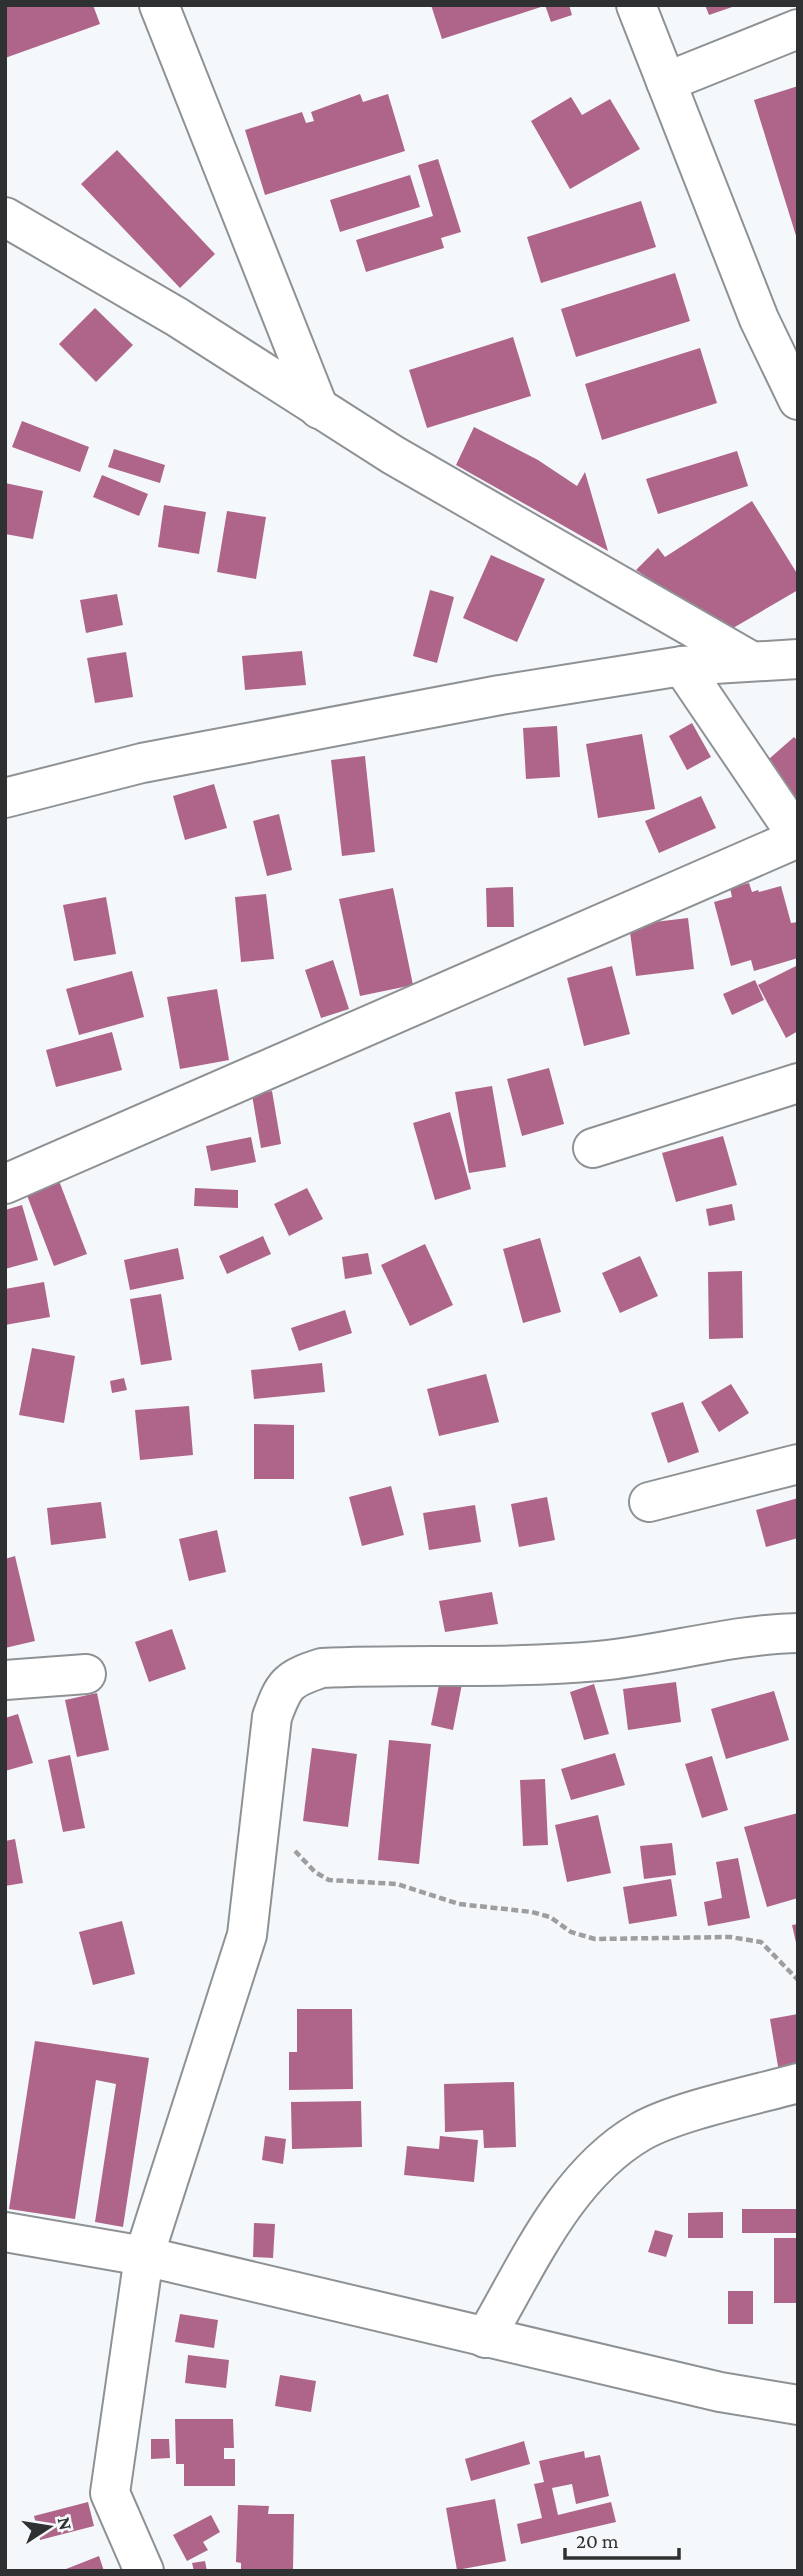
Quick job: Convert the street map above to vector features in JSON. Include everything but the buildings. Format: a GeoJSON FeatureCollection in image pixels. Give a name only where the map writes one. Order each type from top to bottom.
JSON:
{"type":"FeatureCollection","features":[{"type":"Feature","properties":{"kind":"street"},"geometry":{"type":"LineString","coordinates":[[159,5],[320,409]]}},
{"type":"Feature","properties":{"kind":"street"},"geometry":{"type":"LineString","coordinates":[[636,5],[759,319],[798,400]]}},
{"type":"Feature","properties":{"kind":"street"},"geometry":{"type":"LineString","coordinates":[[666,82],[798,29]]}},
{"type":"Feature","properties":{"kind":"street"},"geometry":{"type":"LineString","coordinates":[[5,217],[177,317],[393,455],[751,661]]}},
{"type":"Feature","properties":{"kind":"street"},"geometry":{"type":"LineString","coordinates":[[5,798],[142,763],[500,695],[682,666],[798,659]]}},
{"type":"Feature","properties":{"kind":"street"},"geometry":{"type":"LineString","coordinates":[[5,1184],[798,837],[682,666]]}},
{"type":"Feature","properties":{"kind":"street"},"geometry":{"type":"LineString","coordinates":[[593,1148],[798,1083]]}},
{"type":"Feature","properties":{"kind":"street"},"geometry":{"type":"LineString","coordinates":[[649,1502],[798,1464]]}},
{"type":"Feature","properties":{"kind":"street"},"geometry":{"type":"LineString","coordinates":[[144,2571],[110,2493],[144,2256],[247,1935],[272,1717],[284,1686],[299,1675],[322,1668],[599,1661],[694,1648],[764,1633],[798,1633]]}},
{"type":"Feature","properties":{"kind":"street"},"geometry":{"type":"LineString","coordinates":[[5,1680],[86,1674]]}},
{"type":"Feature","properties":{"kind":"street"},"geometry":{"type":"LineString","coordinates":[[485,2338],[547,2232],[586,2174],[641,2131],[798,2083]]}},
{"type":"Feature","properties":{"kind":"street"},"geometry":{"type":"LineString","coordinates":[[5,2232],[144,2256],[720,2392],[798,2405]]}},
{"type":"Feature","properties":{"kind":"path"},"geometry":{"type":"LineString","coordinates":[[261,1800],[303,1861],[329,1880],[397,1884],[459,1904],[532,1912],[550,1917],[571,1932],[595,1939],[730,1937],[761,1942],[798,1980]]}}]}
